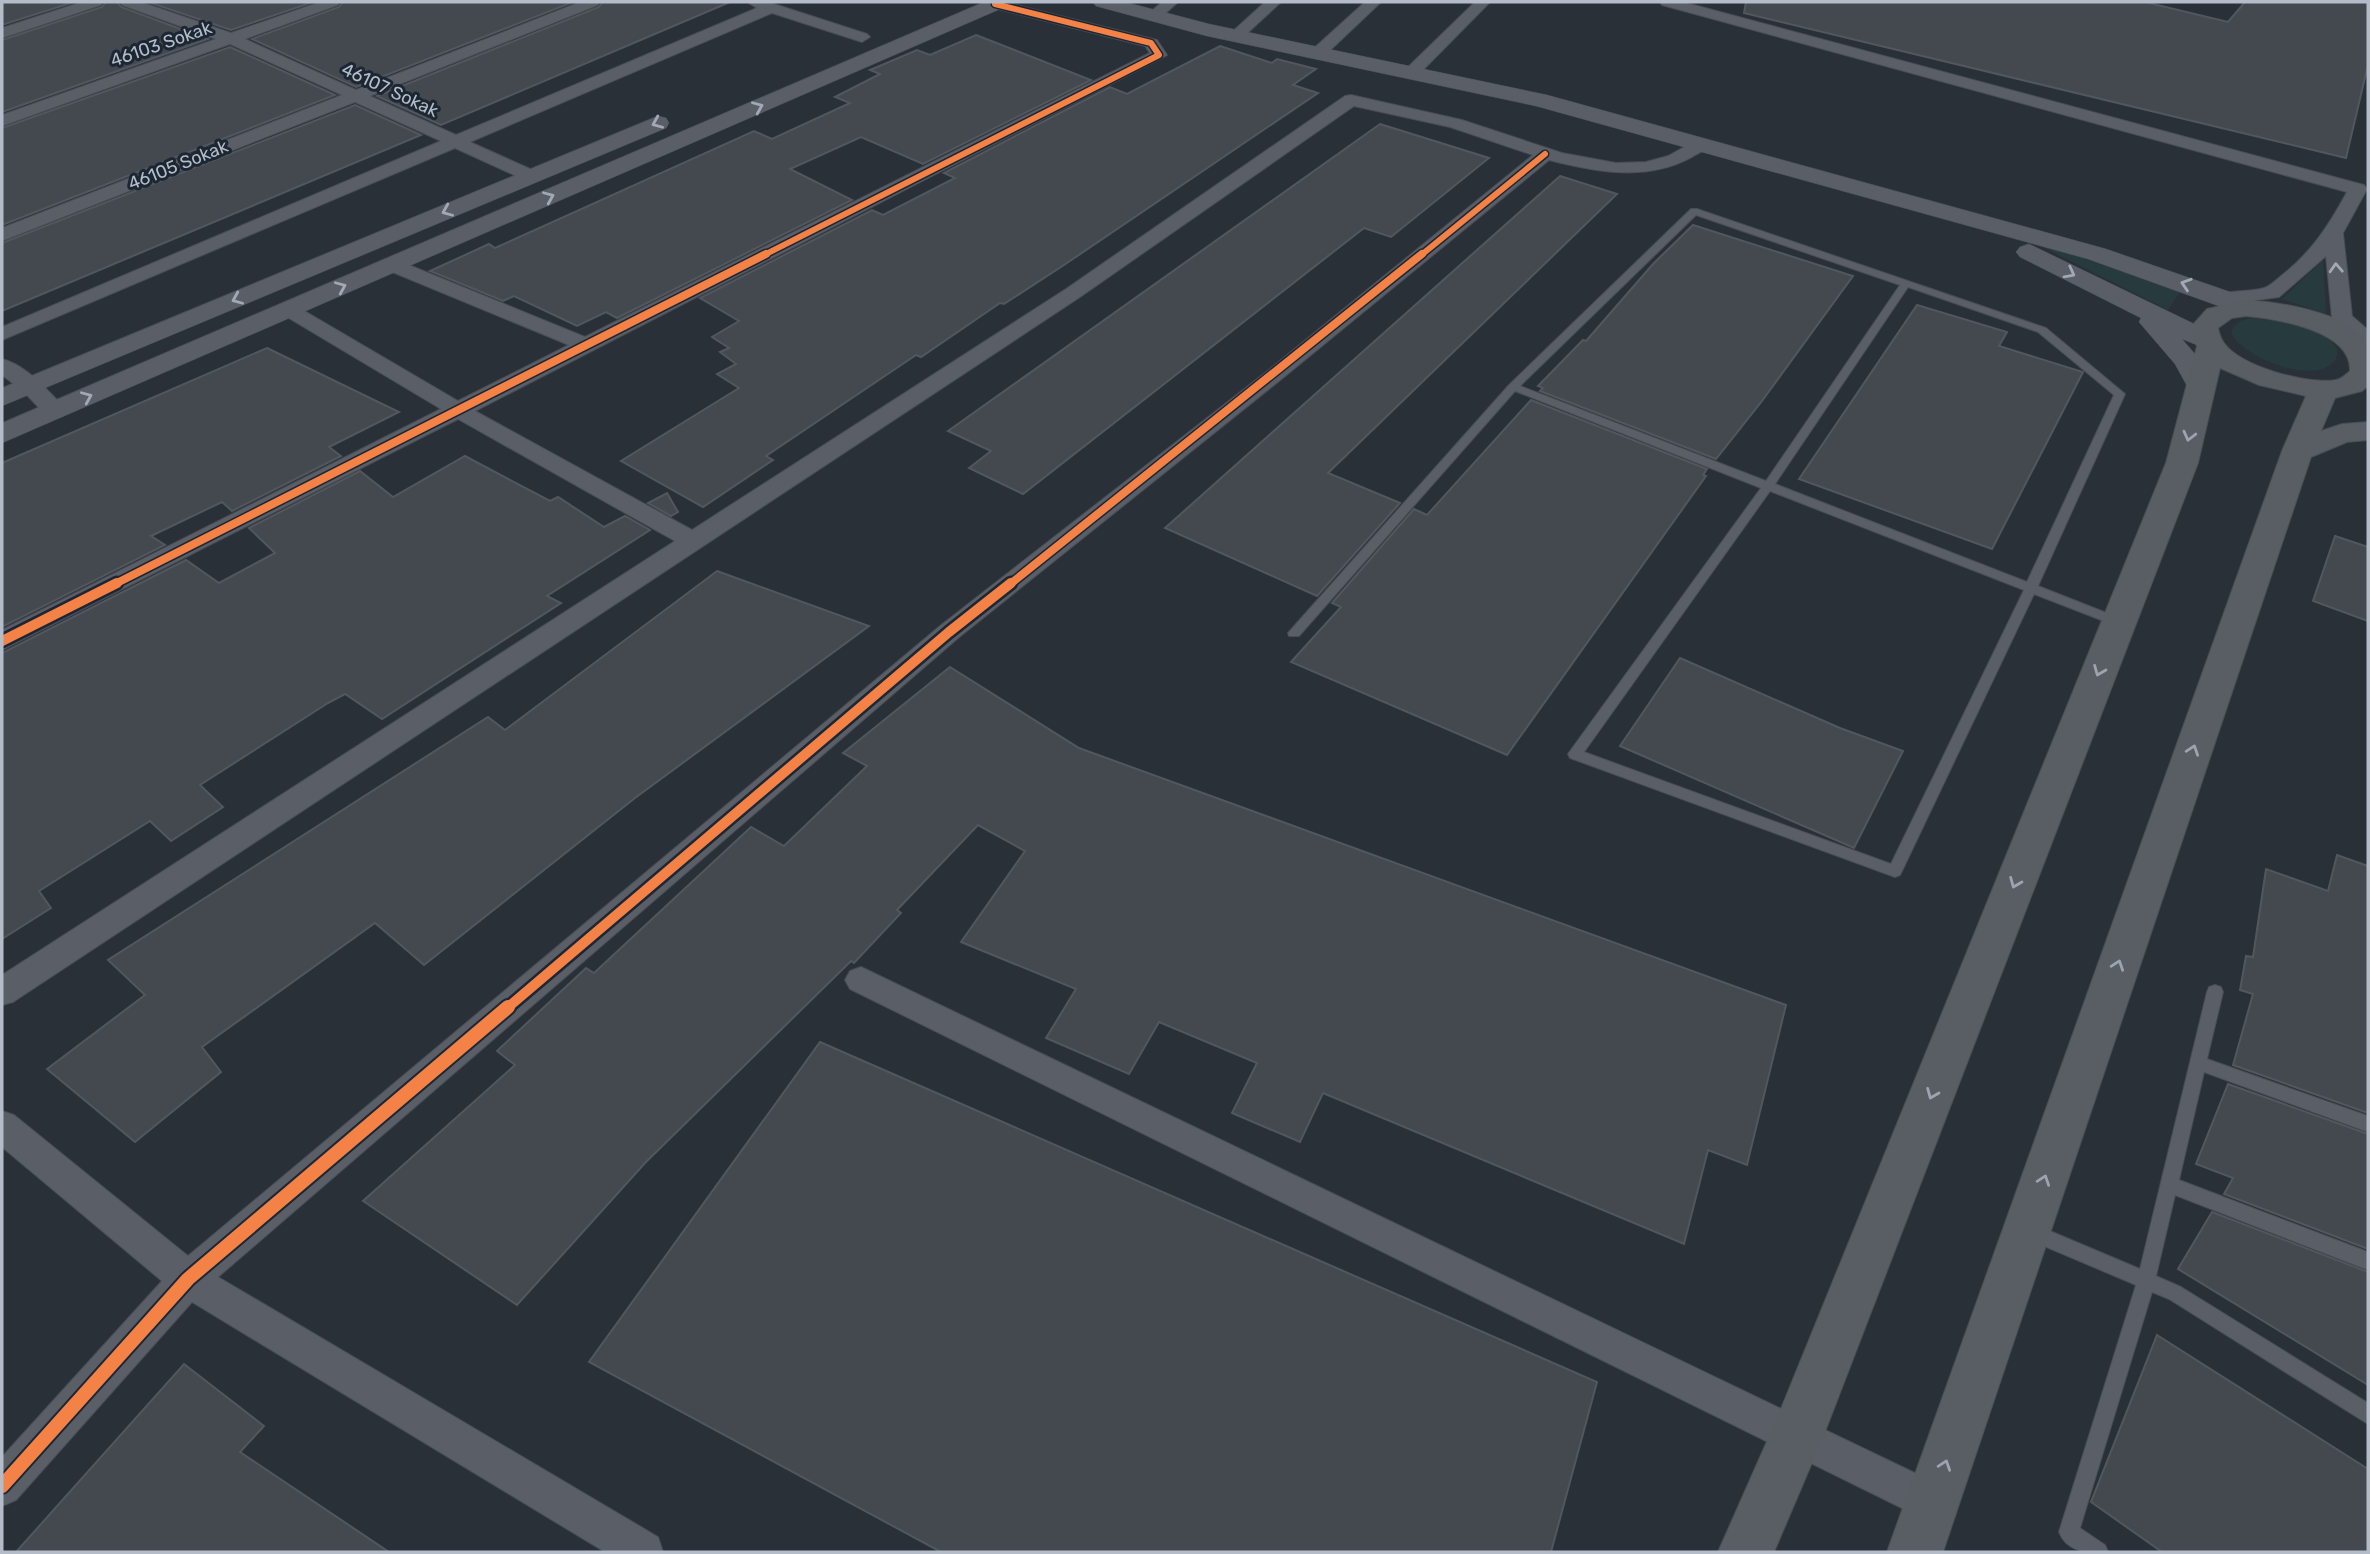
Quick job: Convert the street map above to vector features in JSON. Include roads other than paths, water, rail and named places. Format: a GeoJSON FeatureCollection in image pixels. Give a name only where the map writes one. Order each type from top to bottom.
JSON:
{"type":"FeatureCollection","features":[{"type":"Feature","properties":{"kind":"main road"},"geometry":{"type":"LineString","coordinates":[[1746,1552],[1796,1437],[2182,463],[2209,344],[2204,328],[2210,317],[2253,302],[2353,336],[2365,364],[2362,375],[2352,383],[2329,388]]}},
{"type":"Feature","properties":{"kind":"main road"},"geometry":{"type":"LineString","coordinates":[[2209,344],[2235,366],[2258,377],[2284,385],[2329,388],[2368,400]]}},
{"type":"Feature","properties":{"kind":"main road"},"geometry":{"type":"LineString","coordinates":[[1915,1552],[2297,451],[2329,388]]}},
{"type":"Feature","properties":{"kind":"main road"},"geometry":{"type":"LineString","coordinates":[[2297,451],[2342,433],[2368,431]]}},
{"type":"Feature","properties":{"kind":"street"},"geometry":{"type":"LineString","coordinates":[[2,33],[96,2]]}},
{"type":"Feature","properties":{"kind":"street","name":"46107 Sokak"},"geometry":{"type":"LineString","coordinates":[[127,2],[232,39],[531,176]]}},
{"type":"Feature","properties":{"kind":"street","name":"46103 Sokak"},"geometry":{"type":"LineString","coordinates":[[2,121],[333,2]]}},
{"type":"Feature","properties":{"kind":"street","name":"46105 Sokak"},"geometry":{"type":"LineString","coordinates":[[2,235],[593,2]]}},
{"type":"Feature","properties":{"kind":"street"},"geometry":{"type":"LineString","coordinates":[[823,53],[946,2]]}},
{"type":"Feature","properties":{"kind":"street"},"geometry":{"type":"LineString","coordinates":[[1103,2],[1163,9],[1236,36],[1539,100],[2097,254],[2253,302],[2317,255],[2363,190],[1667,2]]}},
{"type":"Feature","properties":{"kind":"street"},"geometry":{"type":"LineString","coordinates":[[1236,36],[1274,2]]}},
{"type":"Feature","properties":{"kind":"street"},"geometry":{"type":"LineString","coordinates":[[1318,54],[1374,2]]}},
{"type":"Feature","properties":{"kind":"street"},"geometry":{"type":"LineString","coordinates":[[1411,73],[1483,2]]}},
{"type":"Feature","properties":{"kind":"street"},"geometry":{"type":"LineString","coordinates":[[2,434],[998,3],[1151,43],[1159,55],[2,641]]}},
{"type":"Feature","properties":{"kind":"street"},"geometry":{"type":"LineString","coordinates":[[2,334],[762,5],[862,37]]}},
{"type":"Feature","properties":{"kind":"street"},"geometry":{"type":"LineString","coordinates":[[2,992],[1073,293],[1351,100],[1413,111],[1545,154],[1598,166],[1639,166],[1671,161],[1701,145]]}},
{"type":"Feature","properties":{"kind":"street"},"geometry":{"type":"LineString","coordinates":[[2,398],[684,112]]}},
{"type":"Feature","properties":{"kind":"street"},"geometry":{"type":"LineString","coordinates":[[2,1486],[188,1279],[948,632],[1288,364],[1545,154]]}},
{"type":"Feature","properties":{"kind":"street"},"geometry":{"type":"LineString","coordinates":[[1966,219],[2209,344]]}},
{"type":"Feature","properties":{"kind":"street"},"geometry":{"type":"LineString","coordinates":[[2334,233],[2338,294],[2353,336]]}},
{"type":"Feature","properties":{"kind":"street"},"geometry":{"type":"LineString","coordinates":[[392,265],[588,346]]}},
{"type":"Feature","properties":{"kind":"street"},"geometry":{"type":"LineString","coordinates":[[2139,309],[2172,341],[2201,387]]}},
{"type":"Feature","properties":{"kind":"street"},"geometry":{"type":"LineString","coordinates":[[289,310],[456,409],[693,541]]}},
{"type":"Feature","properties":{"kind":"street"},"geometry":{"type":"LineString","coordinates":[[2,365],[31,386],[55,411]]}},
{"type":"Feature","properties":{"kind":"street"},"geometry":{"type":"LineString","coordinates":[[862,980],[1932,1502]]}},
{"type":"Feature","properties":{"kind":"street"},"geometry":{"type":"LineString","coordinates":[[2,1126],[188,1279],[643,1552]]}},
{"type":"Feature","properties":{"kind":"lane"},"geometry":{"type":"LineString","coordinates":[[1294,633],[1513,387],[1694,211],[1906,283],[2042,330],[2120,394],[2031,588],[1895,871],[1576,754],[1768,486],[1906,283]]}},
{"type":"Feature","properties":{"kind":"lane"},"geometry":{"type":"LineString","coordinates":[[1513,387],[2118,622]]}},
{"type":"Feature","properties":{"kind":"lane"},"geometry":{"type":"LineString","coordinates":[[2098,1552],[2069,1532],[2146,1281],[2216,992]]}},
{"type":"Feature","properties":{"kind":"lane"},"geometry":{"type":"LineString","coordinates":[[2199,1063],[2368,1124]]}},
{"type":"Feature","properties":{"kind":"lane"},"geometry":{"type":"LineString","coordinates":[[2169,1184],[2368,1261]]}},
{"type":"Feature","properties":{"kind":"lane"},"geometry":{"type":"LineString","coordinates":[[2026,1230],[2175,1293],[2368,1414]]}}]}
